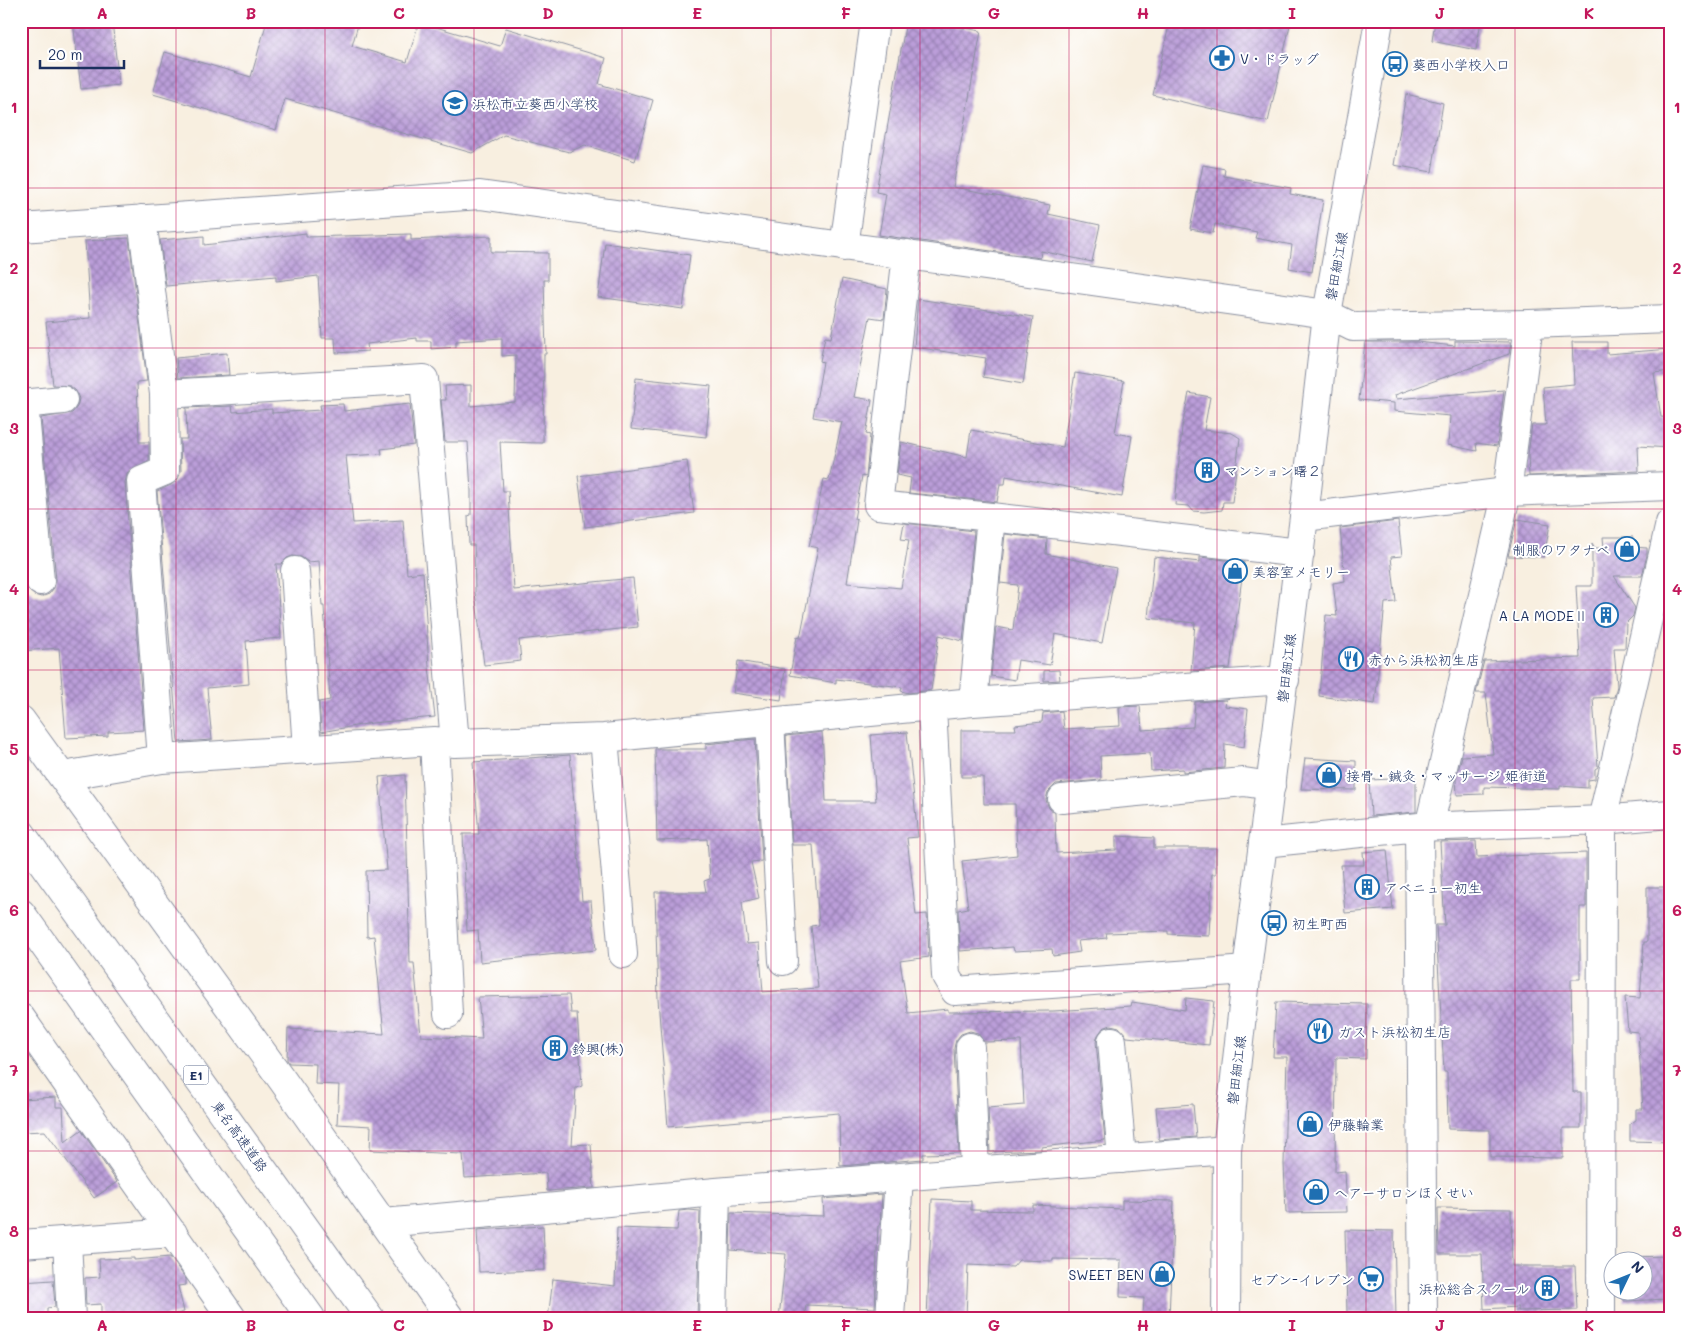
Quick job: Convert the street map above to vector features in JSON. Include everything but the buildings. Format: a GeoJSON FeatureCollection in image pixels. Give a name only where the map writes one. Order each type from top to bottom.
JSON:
{"type":"FeatureCollection","features":[{"type":"Feature","properties":{"kind":"main road"},"geometry":{"type":"LineString","coordinates":[[844,247],[875,21]]}},
{"type":"Feature","properties":{"kind":"main road","name":"磐田細江線"},"geometry":{"type":"LineString","coordinates":[[1226,1318],[1227,1150],[1247,970],[1300,553],[1327,314],[1378,21]]}},
{"type":"Feature","properties":{"kind":"main road"},"geometry":{"type":"LineString","coordinates":[[21,228],[480,195],[1327,314],[1353,327],[1670,319]]}},
{"type":"Feature","properties":{"kind":"main road"},"geometry":{"type":"LineString","coordinates":[[142,219],[164,394],[165,471],[141,482],[162,759]]}},
{"type":"Feature","properties":{"kind":"main road"},"geometry":{"type":"LineString","coordinates":[[907,254],[878,505],[1300,553]]}},
{"type":"Feature","properties":{"kind":"main road"},"geometry":{"type":"LineString","coordinates":[[1423,1318],[1424,827],[1507,492],[1529,324]]}},
{"type":"Feature","properties":{"kind":"main road"},"geometry":{"type":"LineString","coordinates":[[164,394],[424,379],[444,742],[448,1014]]}},
{"type":"Feature","properties":{"kind":"main road"},"geometry":{"type":"LineString","coordinates":[[40,581],[22,404],[63,400]]}},
{"type":"Feature","properties":{"kind":"main road"},"geometry":{"type":"LineString","coordinates":[[1304,517],[1507,492],[1670,486]]}},
{"type":"Feature","properties":{"kind":"main road"},"geometry":{"type":"LineString","coordinates":[[973,702],[991,517]]}},
{"type":"Feature","properties":{"kind":"main road"},"geometry":{"type":"LineString","coordinates":[[1601,1318],[1602,820],[1670,523]]}},
{"type":"Feature","properties":{"kind":"main road"},"geometry":{"type":"LineString","coordinates":[[295,571],[307,750]]}},
{"type":"Feature","properties":{"kind":"main road"},"geometry":{"type":"LineString","coordinates":[[63,776],[162,759],[444,742],[604,738],[973,702],[1284,680]]}},
{"type":"Feature","properties":{"kind":"main road"},"geometry":{"type":"LineString","coordinates":[[932,707],[946,976],[955,991],[1247,970]]}},
{"type":"Feature","properties":{"kind":"main road"},"geometry":{"type":"LineString","coordinates":[[21,720],[384,1223],[450,1318]]}},
{"type":"Feature","properties":{"kind":"main road"},"geometry":{"type":"LineString","coordinates":[[770,721],[783,961]]}},
{"type":"Feature","properties":{"kind":"main road"},"geometry":{"type":"LineString","coordinates":[[604,738],[623,954]]}},
{"type":"Feature","properties":{"kind":"main road"},"geometry":{"type":"LineString","coordinates":[[1062,799],[1244,782],[1271,786]]}},
{"type":"Feature","properties":{"kind":"main road"},"geometry":{"type":"LineString","coordinates":[[1263,843],[1424,827],[1602,820],[1670,814]]}},
{"type":"Feature","properties":{"kind":"main road","name":"東名高速道路"},"geometry":{"type":"LineString","coordinates":[[21,833],[370,1318]]}},
{"type":"Feature","properties":{"kind":"main road"},"geometry":{"type":"LineString","coordinates":[[21,913],[311,1318]]}},
{"type":"Feature","properties":{"kind":"main road"},"geometry":{"type":"LineString","coordinates":[[21,1018],[173,1233],[226,1315]]}},
{"type":"Feature","properties":{"kind":"main road"},"geometry":{"type":"LineString","coordinates":[[1112,1042],[1122,1159]]}},
{"type":"Feature","properties":{"kind":"main road"},"geometry":{"type":"LineString","coordinates":[[970,1047],[975,1171]]}},
{"type":"Feature","properties":{"kind":"main road"},"geometry":{"type":"LineString","coordinates":[[384,1223],[716,1192],[1227,1150]]}},
{"type":"Feature","properties":{"kind":"main road"},"geometry":{"type":"LineString","coordinates":[[890,1318],[899,1177]]}},
{"type":"Feature","properties":{"kind":"main road"},"geometry":{"type":"LineString","coordinates":[[713,1318],[716,1192]]}},
{"type":"Feature","properties":{"kind":"main road"},"geometry":{"type":"LineString","coordinates":[[21,1244],[173,1233]]}},
{"type":"Feature","properties":{"kind":"main road"},"geometry":{"type":"LineString","coordinates":[[67,1240],[71,1318]]}},
{"type":"Feature","properties":{"kind":"place","name":"V・ドラッグ"},"geometry":{"type":"Point","coordinates":[1222,58]}},
{"type":"Feature","properties":{"kind":"place","name":"葵西小学校入口"},"geometry":{"type":"Point","coordinates":[1395,64]}},
{"type":"Feature","properties":{"kind":"place","name":"浜松市立葵西小学校"},"geometry":{"type":"Point","coordinates":[455,103]}},
{"type":"Feature","properties":{"kind":"place","name":"マンション曙２"},"geometry":{"type":"Point","coordinates":[1207,470]}},
{"type":"Feature","properties":{"kind":"place","name":"制服のワタナベ"},"geometry":{"type":"Point","coordinates":[1627,549]}},
{"type":"Feature","properties":{"kind":"place","name":"美容室メモリー"},"geometry":{"type":"Point","coordinates":[1235,571]}},
{"type":"Feature","properties":{"kind":"place","name":"A LA MODEⅡ"},"geometry":{"type":"Point","coordinates":[1606,615]}},
{"type":"Feature","properties":{"kind":"place","name":"赤から浜松初生店"},"geometry":{"type":"Point","coordinates":[1351,659]}},
{"type":"Feature","properties":{"kind":"place","name":"接骨・鍼灸・マッサージ 姫街道"},"geometry":{"type":"Point","coordinates":[1329,775]}},
{"type":"Feature","properties":{"kind":"place","name":"アベニュー初生"},"geometry":{"type":"Point","coordinates":[1367,887]}},
{"type":"Feature","properties":{"kind":"place","name":"初生町西"},"geometry":{"type":"Point","coordinates":[1274,923]}},
{"type":"Feature","properties":{"kind":"place","name":"ガスト浜松初生店"},"geometry":{"type":"Point","coordinates":[1320,1031]}},
{"type":"Feature","properties":{"kind":"place","name":"鈴興(株)"},"geometry":{"type":"Point","coordinates":[555,1048]}},
{"type":"Feature","properties":{"kind":"place","name":"伊藤輪業"},"geometry":{"type":"Point","coordinates":[1310,1124]}},
{"type":"Feature","properties":{"kind":"place","name":"ヘアーサロンほくせい"},"geometry":{"type":"Point","coordinates":[1316,1192]}},
{"type":"Feature","properties":{"kind":"place","name":"SWEET BEN"},"geometry":{"type":"Point","coordinates":[1162,1274]}},
{"type":"Feature","properties":{"kind":"place","name":"セブン-イレブン"},"geometry":{"type":"Point","coordinates":[1371,1279]}},
{"type":"Feature","properties":{"kind":"place","name":"浜松総合スクール"},"geometry":{"type":"Point","coordinates":[1547,1288]}}]}
